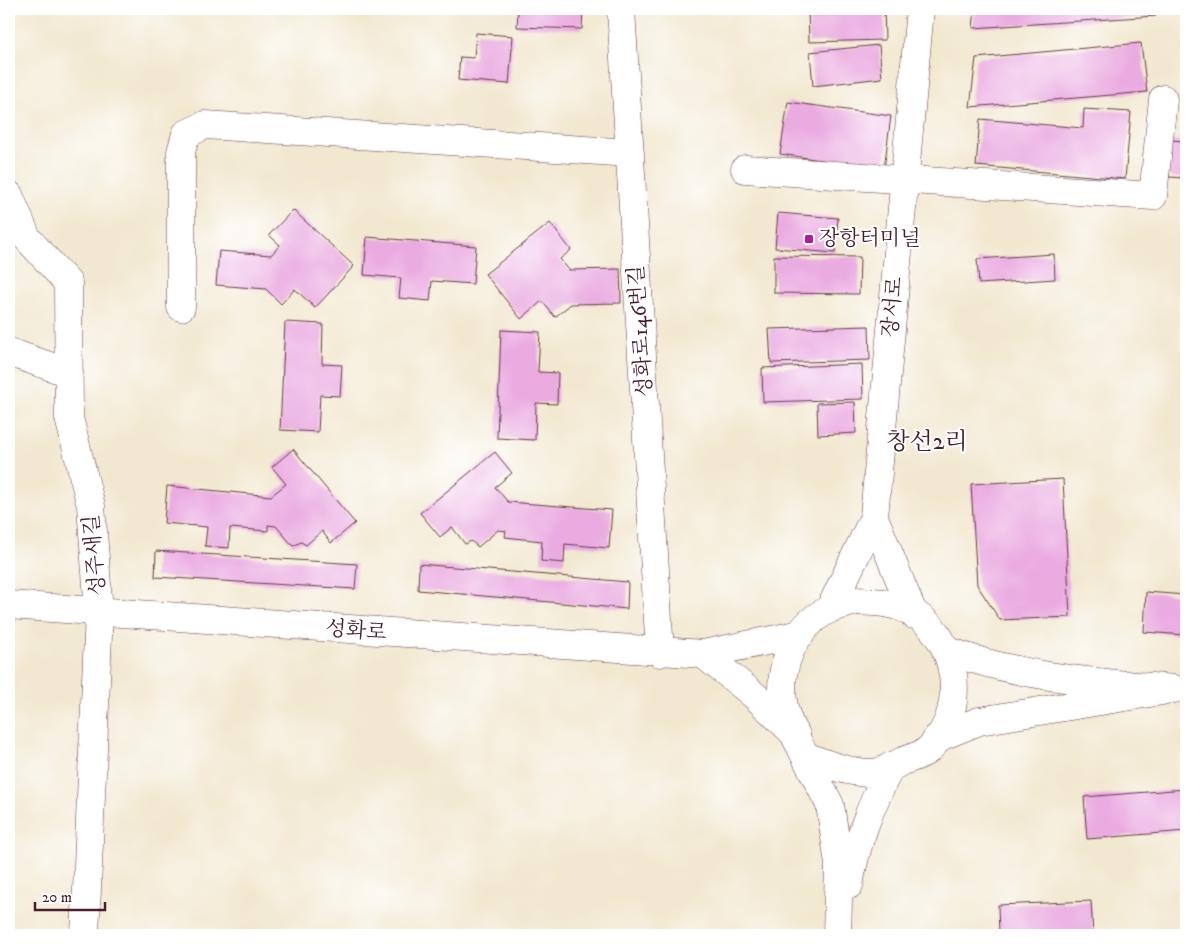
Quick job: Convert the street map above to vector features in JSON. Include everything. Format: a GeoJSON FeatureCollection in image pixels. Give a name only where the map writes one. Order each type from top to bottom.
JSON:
{"type":"FeatureCollection","features":[{"type":"Feature","properties":{"kind":"street","name":"성화로146번길"},"geometry":{"type":"LineString","coordinates":[[621,9],[660,652]]}},
{"type":"Feature","properties":{"kind":"street","name":"장서로"},"geometry":{"type":"LineString","coordinates":[[874,516],[920,9]]}},
{"type":"Feature","properties":{"kind":"street"},"geometry":{"type":"LineString","coordinates":[[745,169],[1153,196],[1163,99]]}},
{"type":"Feature","properties":{"kind":"street"},"geometry":{"type":"LineString","coordinates":[[181,307],[181,152],[186,134],[205,125],[630,153]]}},
{"type":"Feature","properties":{"kind":"street","name":"성주새길"},"geometry":{"type":"LineString","coordinates":[[9,196],[27,238],[68,283],[69,418],[91,506],[100,612],[85,935]]}},
{"type":"Feature","properties":{"kind":"street"},"geometry":{"type":"LineString","coordinates":[[9,352],[69,373]]}},
{"type":"Feature","properties":{"kind":"street"},"geometry":{"type":"LineString","coordinates":[[830,609],[874,516]]}},
{"type":"Feature","properties":{"kind":"street"},"geometry":{"type":"LineString","coordinates":[[874,516],[914,615]]}},
{"type":"Feature","properties":{"kind":"street"},"geometry":{"type":"LineString","coordinates":[[703,654],[754,695],[801,746],[843,770],[873,773],[927,750],[944,728],[953,703],[954,676],[946,650],[931,627],[909,611],[883,602],[856,601],[830,609],[808,625],[790,649],[782,678],[784,708],[801,746],[830,805],[839,864],[838,935]]}},
{"type":"Feature","properties":{"kind":"street","name":"성화로"},"geometry":{"type":"LineString","coordinates":[[9,605],[703,654],[801,634]]}},
{"type":"Feature","properties":{"kind":"street"},"geometry":{"type":"LineString","coordinates":[[946,650],[983,664],[1055,678],[1180,690]]}},
{"type":"Feature","properties":{"kind":"street"},"geometry":{"type":"LineString","coordinates":[[937,738],[979,721],[1180,690]]}},
{"type":"Feature","properties":{"kind":"street"},"geometry":{"type":"LineString","coordinates":[[838,935],[855,851],[872,804],[891,766]]}},
{"type":"Feature","properties":{"kind":"building"},"geometry":{"type":"Polygon","coordinates":[[[518,9],[583,9],[582,29],[517,27],[518,9]]]}},
{"type":"Feature","properties":{"kind":"building"},"geometry":{"type":"Polygon","coordinates":[[[808,9],[884,9],[885,40],[809,42],[808,9]]]}},
{"type":"Feature","properties":{"kind":"building"},"geometry":{"type":"Polygon","coordinates":[[[975,9],[1155,9],[1156,16],[973,28],[975,9]]]}},
{"type":"Feature","properties":{"kind":"building"},"geometry":{"type":"Polygon","coordinates":[[[476,33],[513,36],[509,84],[458,80],[460,57],[474,58],[476,33]]]}},
{"type":"Feature","properties":{"kind":"building"},"geometry":{"type":"Polygon","coordinates":[[[1141,43],[1147,92],[970,107],[976,58],[1141,43]]]}},
{"type":"Feature","properties":{"kind":"building"},"geometry":{"type":"Polygon","coordinates":[[[879,45],[882,78],[813,86],[810,52],[879,45]]]}},
{"type":"Feature","properties":{"kind":"building"},"geometry":{"type":"Polygon","coordinates":[[[788,102],[891,116],[884,169],[780,154],[788,102]]]}},
{"type":"Feature","properties":{"kind":"building"},"geometry":{"type":"Polygon","coordinates":[[[1084,109],[1131,112],[1125,179],[976,166],[980,119],[1083,128],[1084,109]]]}},
{"type":"Feature","properties":{"kind":"building"},"geometry":{"type":"Polygon","coordinates":[[[1170,140],[1186,141],[1186,178],[1169,177],[1170,140]]]}},
{"type":"Feature","properties":{"kind":"building"},"geometry":{"type":"Polygon","coordinates":[[[293,210],[354,266],[315,308],[295,289],[281,304],[266,289],[216,285],[219,251],[271,255],[280,245],[269,235],[293,210]]]}},
{"type":"Feature","properties":{"kind":"building"},"geometry":{"type":"Polygon","coordinates":[[[778,213],[838,218],[835,253],[775,248],[778,213]]]}},
{"type":"Feature","properties":{"kind":"building"},"geometry":{"type":"Polygon","coordinates":[[[550,223],[571,250],[560,259],[569,270],[620,269],[621,303],[571,304],[555,317],[542,301],[521,319],[485,274],[550,223]]]}},
{"type":"Feature","properties":{"kind":"building"},"geometry":{"type":"Polygon","coordinates":[[[367,237],[476,246],[473,284],[432,281],[430,301],[399,298],[401,278],[364,275],[367,237]]]}},
{"type":"Feature","properties":{"kind":"building"},"geometry":{"type":"Polygon","coordinates":[[[1054,254],[1055,279],[979,284],[977,259],[1054,254]]]}},
{"type":"Feature","properties":{"kind":"building"},"geometry":{"type":"Polygon","coordinates":[[[774,256],[860,257],[859,294],[774,293],[774,256]]]}},
{"type":"Feature","properties":{"kind":"building"},"geometry":{"type":"Polygon","coordinates":[[[285,322],[323,324],[322,364],[342,365],[340,396],[320,395],[318,432],[280,430],[285,322]]]}},
{"type":"Feature","properties":{"kind":"building"},"geometry":{"type":"Polygon","coordinates":[[[869,326],[870,360],[771,363],[769,329],[869,326]]]}},
{"type":"Feature","properties":{"kind":"building"},"geometry":{"type":"Polygon","coordinates":[[[501,330],[540,332],[538,372],[558,373],[557,404],[536,403],[535,440],[497,438],[501,330]]]}},
{"type":"Feature","properties":{"kind":"building"},"geometry":{"type":"Polygon","coordinates":[[[862,364],[863,399],[763,402],[762,368],[862,364]]]}},
{"type":"Feature","properties":{"kind":"building"},"geometry":{"type":"Polygon","coordinates":[[[855,402],[856,433],[818,435],[817,403],[855,402]]]}},
{"type":"Feature","properties":{"kind":"building"},"geometry":{"type":"Polygon","coordinates":[[[293,449],[355,523],[331,543],[322,531],[306,545],[301,542],[293,546],[276,526],[268,525],[268,531],[230,528],[229,548],[205,546],[207,527],[164,523],[167,486],[271,496],[286,484],[272,467],[293,449]]]}},
{"type":"Feature","properties":{"kind":"building"},"geometry":{"type":"Polygon","coordinates":[[[495,452],[512,473],[495,487],[508,502],[612,510],[609,548],[565,544],[564,563],[541,561],[542,541],[505,537],[506,531],[498,530],[478,547],[471,541],[465,544],[452,527],[440,537],[420,513],[495,452]]]}},
{"type":"Feature","properties":{"kind":"building"},"geometry":{"type":"Polygon","coordinates":[[[1063,479],[1070,617],[1000,620],[977,585],[971,484],[1063,479]]]}},
{"type":"Feature","properties":{"kind":"building"},"geometry":{"type":"Polygon","coordinates":[[[156,551],[357,564],[355,589],[155,577],[156,551]]]}},
{"type":"Feature","properties":{"kind":"building"},"geometry":{"type":"Polygon","coordinates":[[[419,564],[628,582],[627,609],[418,590],[419,564]]]}},
{"type":"Feature","properties":{"kind":"building"},"geometry":{"type":"Polygon","coordinates":[[[1146,592],[1186,595],[1186,635],[1144,632],[1146,592]]]}},
{"type":"Feature","properties":{"kind":"building"},"geometry":{"type":"Polygon","coordinates":[[[1186,789],[1186,831],[1087,839],[1084,797],[1186,789]]]}},
{"type":"Feature","properties":{"kind":"building"},"geometry":{"type":"Polygon","coordinates":[[[1091,901],[1093,935],[999,935],[998,905],[1091,901]]]}},
{"type":"Feature","properties":{"kind":"place","name":"장항터미널"},"geometry":{"type":"Point","coordinates":[809,239]}},
{"type":"Feature","properties":{"kind":"district","name":"창선2리"},"geometry":{"type":"Point","coordinates":[927,442]}}]}
